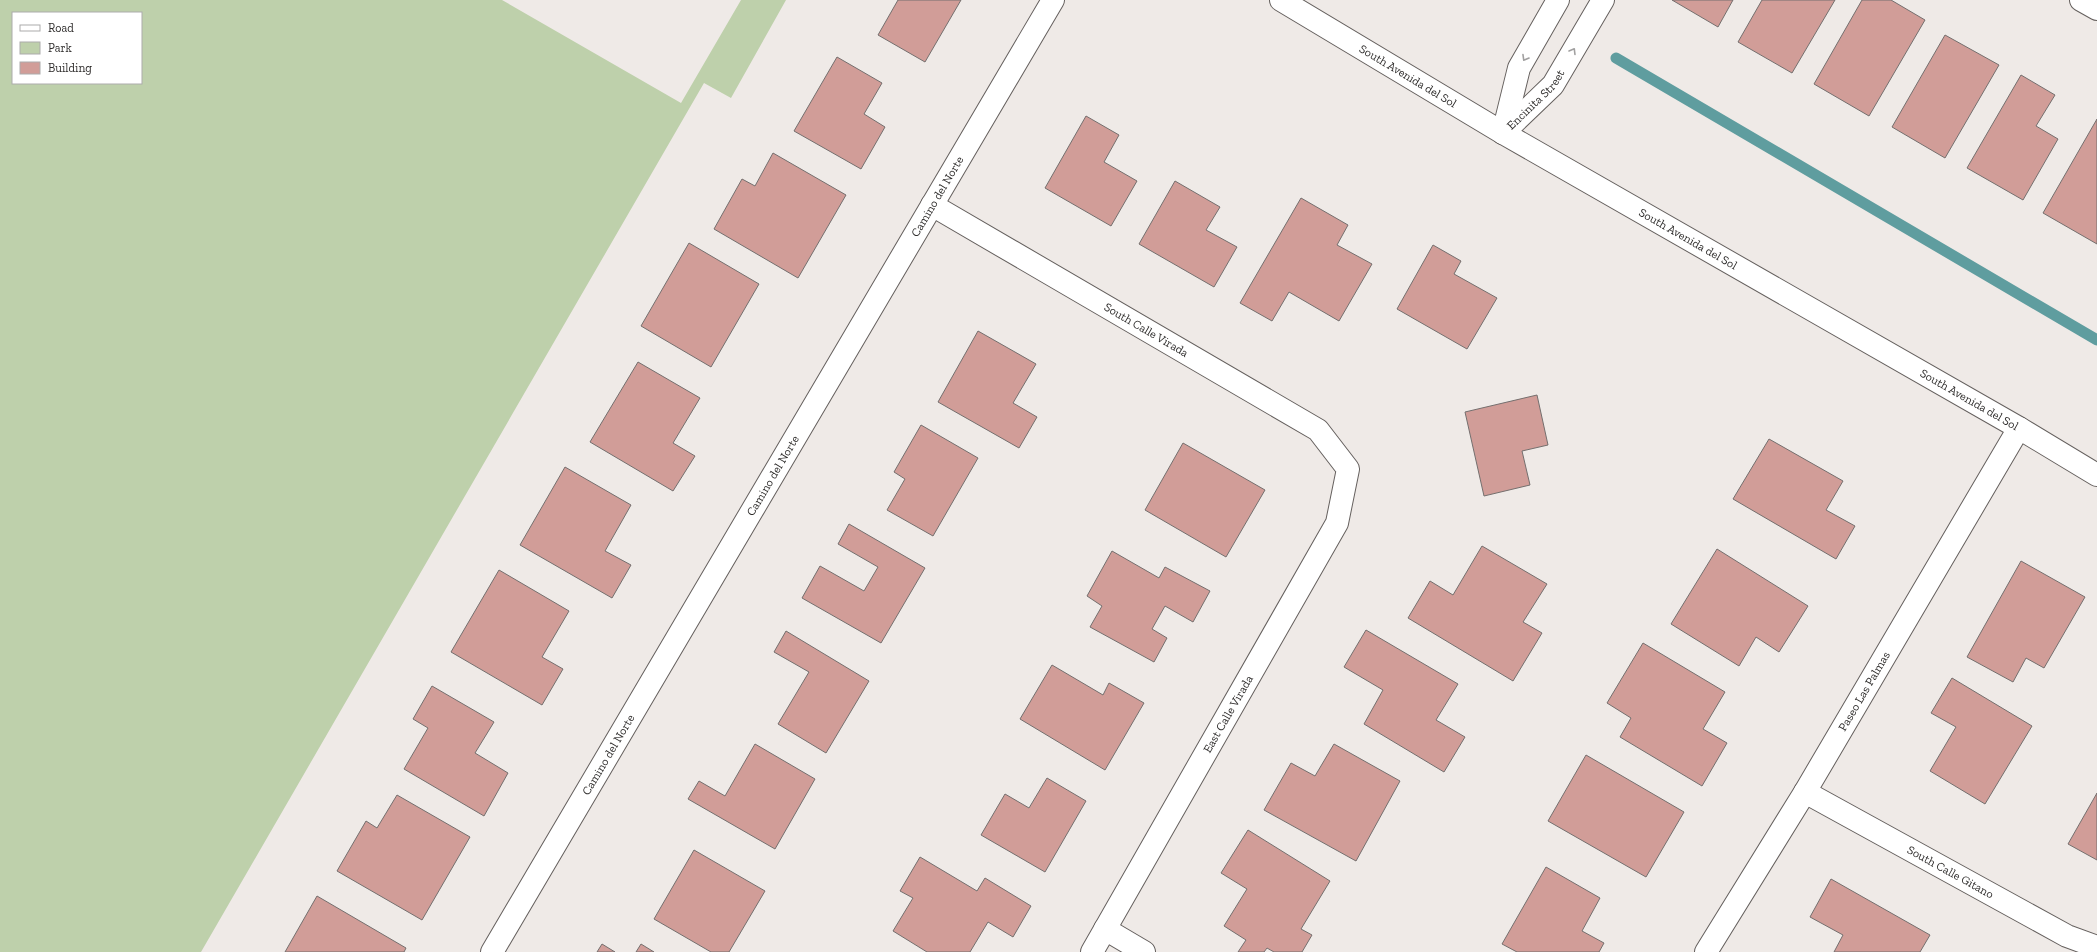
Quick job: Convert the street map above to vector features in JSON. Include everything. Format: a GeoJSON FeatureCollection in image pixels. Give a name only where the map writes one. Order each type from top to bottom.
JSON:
{"type":"FeatureCollection","features":[{"type":"Feature","properties":{"kind":"street","name":"Camino del Norte"},"geometry":{"type":"LineString","coordinates":[[492,952],[1053,0]]}},
{"type":"Feature","properties":{"kind":"street","name":"South Avenida del Sol"},"geometry":{"type":"LineString","coordinates":[[1281,0],[1503,133],[2019,428],[2097,475]]}},
{"type":"Feature","properties":{"kind":"street","name":"Encinita Street"},"geometry":{"type":"LineString","coordinates":[[1503,133],[1519,68],[1558,0]]}},
{"type":"Feature","properties":{"kind":"street","name":"Encinita Street"},"geometry":{"type":"LineString","coordinates":[[1503,133],[1553,85],[1603,0]]}},
{"type":"Feature","properties":{"kind":"street"},"geometry":{"type":"LineString","coordinates":[[2081,0],[2097,9]]}},
{"type":"Feature","properties":{"kind":"street","name":"South Calle Virada"},"geometry":{"type":"LineString","coordinates":[[932,205],[1318,430],[1348,469]]}},
{"type":"Feature","properties":{"kind":"street","name":"Paseo Las Palmas"},"geometry":{"type":"LineString","coordinates":[[1706,952],[1805,792],[2019,428]]}},
{"type":"Feature","properties":{"kind":"street","name":"East Calle Virada"},"geometry":{"type":"LineString","coordinates":[[1092,952],[1337,523],[1348,469]]}},
{"type":"Feature","properties":{"kind":"street","name":"South Calle Gitano"},"geometry":{"type":"LineString","coordinates":[[1805,792],[2067,936],[2097,947]]}},
{"type":"Feature","properties":{"kind":"street"},"geometry":{"type":"LineString","coordinates":[[1105,929],[1144,952]]}},
{"type":"Feature","properties":{"kind":"green space"},"geometry":{"type":"Polygon","coordinates":[[[0,0],[502,0],[681,103],[741,0],[786,0],[731,98],[704,83],[201,952],[0,952],[0,0]]]}},
{"type":"Feature","properties":{"kind":"building"},"geometry":{"type":"Polygon","coordinates":[[[898,0],[961,0],[925,62],[878,35],[898,0]]]}},
{"type":"Feature","properties":{"kind":"building"},"geometry":{"type":"Polygon","coordinates":[[[1672,0],[1733,0],[1718,27],[1672,0]]]}},
{"type":"Feature","properties":{"kind":"building"},"geometry":{"type":"Polygon","coordinates":[[[1762,0],[1835,0],[1792,73],[1738,42],[1762,0]]]}},
{"type":"Feature","properties":{"kind":"building"},"geometry":{"type":"Polygon","coordinates":[[[1862,0],[1891,0],[1925,20],[1869,116],[1814,84],[1862,0]]]}},
{"type":"Feature","properties":{"kind":"building"},"geometry":{"type":"Polygon","coordinates":[[[1945,35],[1999,65],[1945,158],[1892,127],[1945,35]]]}},
{"type":"Feature","properties":{"kind":"building"},"geometry":{"type":"Polygon","coordinates":[[[837,57],[882,83],[864,114],[885,127],[861,169],[794,131],[837,57]]]}},
{"type":"Feature","properties":{"kind":"building"},"geometry":{"type":"Polygon","coordinates":[[[2021,75],[2055,95],[2036,126],[2058,139],[2023,200],[1967,168],[2021,75]]]}},
{"type":"Feature","properties":{"kind":"building"},"geometry":{"type":"Polygon","coordinates":[[[1086,116],[1119,135],[1104,162],[1137,181],[1111,226],[1045,188],[1086,116]]]}},
{"type":"Feature","properties":{"kind":"building"},"geometry":{"type":"Polygon","coordinates":[[[2097,119],[2097,244],[2043,213],[2097,119]]]}},
{"type":"Feature","properties":{"kind":"building"},"geometry":{"type":"Polygon","coordinates":[[[773,153],[846,195],[798,278],[714,229],[742,179],[755,186],[773,153]]]}},
{"type":"Feature","properties":{"kind":"building"},"geometry":{"type":"Polygon","coordinates":[[[1175,181],[1220,207],[1206,230],[1237,247],[1214,287],[1139,244],[1175,181]]]}},
{"type":"Feature","properties":{"kind":"building"},"geometry":{"type":"Polygon","coordinates":[[[1301,198],[1348,225],[1337,245],[1372,264],[1339,321],[1289,292],[1272,321],[1240,303],[1301,198]]]}},
{"type":"Feature","properties":{"kind":"building"},"geometry":{"type":"Polygon","coordinates":[[[689,243],[759,284],[711,367],[641,326],[689,243]]]}},
{"type":"Feature","properties":{"kind":"building"},"geometry":{"type":"Polygon","coordinates":[[[1433,245],[1461,261],[1454,274],[1497,298],[1467,349],[1397,309],[1433,245]]]}},
{"type":"Feature","properties":{"kind":"building"},"geometry":{"type":"Polygon","coordinates":[[[978,331],[1036,364],[1013,403],[1037,417],[1019,448],[938,402],[978,331]]]}},
{"type":"Feature","properties":{"kind":"building"},"geometry":{"type":"Polygon","coordinates":[[[638,362],[700,398],[673,443],[695,456],[673,491],[590,442],[638,362]]]}},
{"type":"Feature","properties":{"kind":"building"},"geometry":{"type":"Polygon","coordinates":[[[1537,395],[1548,445],[1522,451],[1530,485],[1484,496],[1465,412],[1537,395]]]}},
{"type":"Feature","properties":{"kind":"building"},"geometry":{"type":"Polygon","coordinates":[[[921,425],[978,458],[933,536],[887,510],[905,479],[894,472],[921,425]]]}},
{"type":"Feature","properties":{"kind":"building"},"geometry":{"type":"Polygon","coordinates":[[[1769,439],[1843,481],[1826,510],[1855,526],[1836,559],[1733,499],[1769,439]]]}},
{"type":"Feature","properties":{"kind":"building"},"geometry":{"type":"Polygon","coordinates":[[[1183,443],[1265,490],[1226,557],[1145,510],[1183,443]]]}},
{"type":"Feature","properties":{"kind":"building"},"geometry":{"type":"Polygon","coordinates":[[[565,467],[631,505],[605,551],[631,565],[612,598],[520,545],[565,467]]]}},
{"type":"Feature","properties":{"kind":"building"},"geometry":{"type":"Polygon","coordinates":[[[849,524],[925,568],[881,643],[802,598],[820,566],[864,591],[878,567],[838,544],[849,524]]]}},
{"type":"Feature","properties":{"kind":"building"},"geometry":{"type":"Polygon","coordinates":[[[1482,546],[1547,584],[1523,622],[1542,633],[1513,681],[1408,618],[1430,581],[1453,595],[1482,546]]]}},
{"type":"Feature","properties":{"kind":"building"},"geometry":{"type":"Polygon","coordinates":[[[1717,549],[1808,606],[1779,652],[1756,637],[1739,666],[1671,624],[1717,549]]]}},
{"type":"Feature","properties":{"kind":"building"},"geometry":{"type":"Polygon","coordinates":[[[1112,551],[1159,578],[1165,567],[1210,591],[1193,622],[1165,606],[1152,629],[1167,638],[1154,662],[1090,627],[1102,606],[1087,596],[1112,551]]]}},
{"type":"Feature","properties":{"kind":"building"},"geometry":{"type":"Polygon","coordinates":[[[2021,561],[2085,597],[2044,668],[2026,658],[2013,682],[1967,657],[2021,561]]]}},
{"type":"Feature","properties":{"kind":"building"},"geometry":{"type":"Polygon","coordinates":[[[499,570],[569,611],[542,657],[563,669],[542,705],[451,652],[499,570]]]}},
{"type":"Feature","properties":{"kind":"building"},"geometry":{"type":"Polygon","coordinates":[[[1366,630],[1458,684],[1436,720],[1465,737],[1444,772],[1364,724],[1383,690],[1344,667],[1366,630]]]}},
{"type":"Feature","properties":{"kind":"building"},"geometry":{"type":"Polygon","coordinates":[[[786,631],[869,681],[826,753],[778,724],[809,672],[774,652],[786,631]]]}},
{"type":"Feature","properties":{"kind":"building"},"geometry":{"type":"Polygon","coordinates":[[[1643,643],[1725,692],[1703,729],[1727,743],[1702,786],[1620,737],[1631,718],[1607,703],[1643,643]]]}},
{"type":"Feature","properties":{"kind":"building"},"geometry":{"type":"Polygon","coordinates":[[[1052,665],[1103,695],[1109,683],[1144,703],[1105,770],[1020,719],[1052,665]]]}},
{"type":"Feature","properties":{"kind":"building"},"geometry":{"type":"Polygon","coordinates":[[[1952,678],[2032,726],[1985,804],[1930,771],[1956,727],[1931,713],[1952,678]]]}},
{"type":"Feature","properties":{"kind":"building"},"geometry":{"type":"Polygon","coordinates":[[[432,686],[494,722],[475,753],[508,773],[484,816],[404,769],[428,728],[413,719],[432,686]]]}},
{"type":"Feature","properties":{"kind":"building"},"geometry":{"type":"Polygon","coordinates":[[[755,744],[815,779],[775,849],[688,799],[699,781],[725,796],[755,744]]]}},
{"type":"Feature","properties":{"kind":"building"},"geometry":{"type":"Polygon","coordinates":[[[1334,744],[1400,781],[1356,861],[1264,810],[1291,763],[1315,776],[1334,744]]]}},
{"type":"Feature","properties":{"kind":"building"},"geometry":{"type":"Polygon","coordinates":[[[1586,755],[1684,812],[1646,877],[1548,821],[1586,755]]]}},
{"type":"Feature","properties":{"kind":"building"},"geometry":{"type":"Polygon","coordinates":[[[1047,778],[1086,801],[1045,872],[981,835],[1005,794],[1029,808],[1047,778]]]}},
{"type":"Feature","properties":{"kind":"building"},"geometry":{"type":"Polygon","coordinates":[[[2097,793],[2097,860],[2068,844],[2097,793]]]}},
{"type":"Feature","properties":{"kind":"building"},"geometry":{"type":"Polygon","coordinates":[[[397,795],[470,837],[422,920],[337,871],[366,821],[377,828],[397,795]]]}},
{"type":"Feature","properties":{"kind":"building"},"geometry":{"type":"Polygon","coordinates":[[[1248,830],[1330,881],[1301,929],[1312,935],[1302,952],[1274,952],[1267,948],[1264,952],[1238,952],[1246,940],[1224,926],[1247,889],[1221,873],[1248,830]]]}},
{"type":"Feature","properties":{"kind":"building"},"geometry":{"type":"Polygon","coordinates":[[[694,850],[765,891],[729,952],[711,952],[654,919],[694,850]]]}},
{"type":"Feature","properties":{"kind":"building"},"geometry":{"type":"Polygon","coordinates":[[[920,857],[977,891],[985,878],[1031,906],[1013,937],[988,922],[970,952],[927,952],[893,931],[913,898],[900,891],[920,857]]]}},
{"type":"Feature","properties":{"kind":"building"},"geometry":{"type":"Polygon","coordinates":[[[1546,867],[1600,898],[1582,931],[1604,943],[1599,952],[1517,952],[1502,944],[1546,867]]]}},
{"type":"Feature","properties":{"kind":"building"},"geometry":{"type":"Polygon","coordinates":[[[1831,879],[1930,935],[1920,952],[1834,952],[1843,935],[1810,917],[1831,879]]]}},
{"type":"Feature","properties":{"kind":"building"},"geometry":{"type":"Polygon","coordinates":[[[317,896],[406,948],[404,952],[285,952],[317,896]]]}},
{"type":"Feature","properties":{"kind":"building"},"geometry":{"type":"Polygon","coordinates":[[[602,944],[615,952],[597,952],[602,944]]]}},
{"type":"Feature","properties":{"kind":"building"},"geometry":{"type":"Polygon","coordinates":[[[641,944],[654,952],[636,952],[641,944]]]}},
{"type":"Feature","properties":{"kind":"waterway"},"geometry":{"type":"LineString","coordinates":[[1616,58],[2097,340]]}}]}
